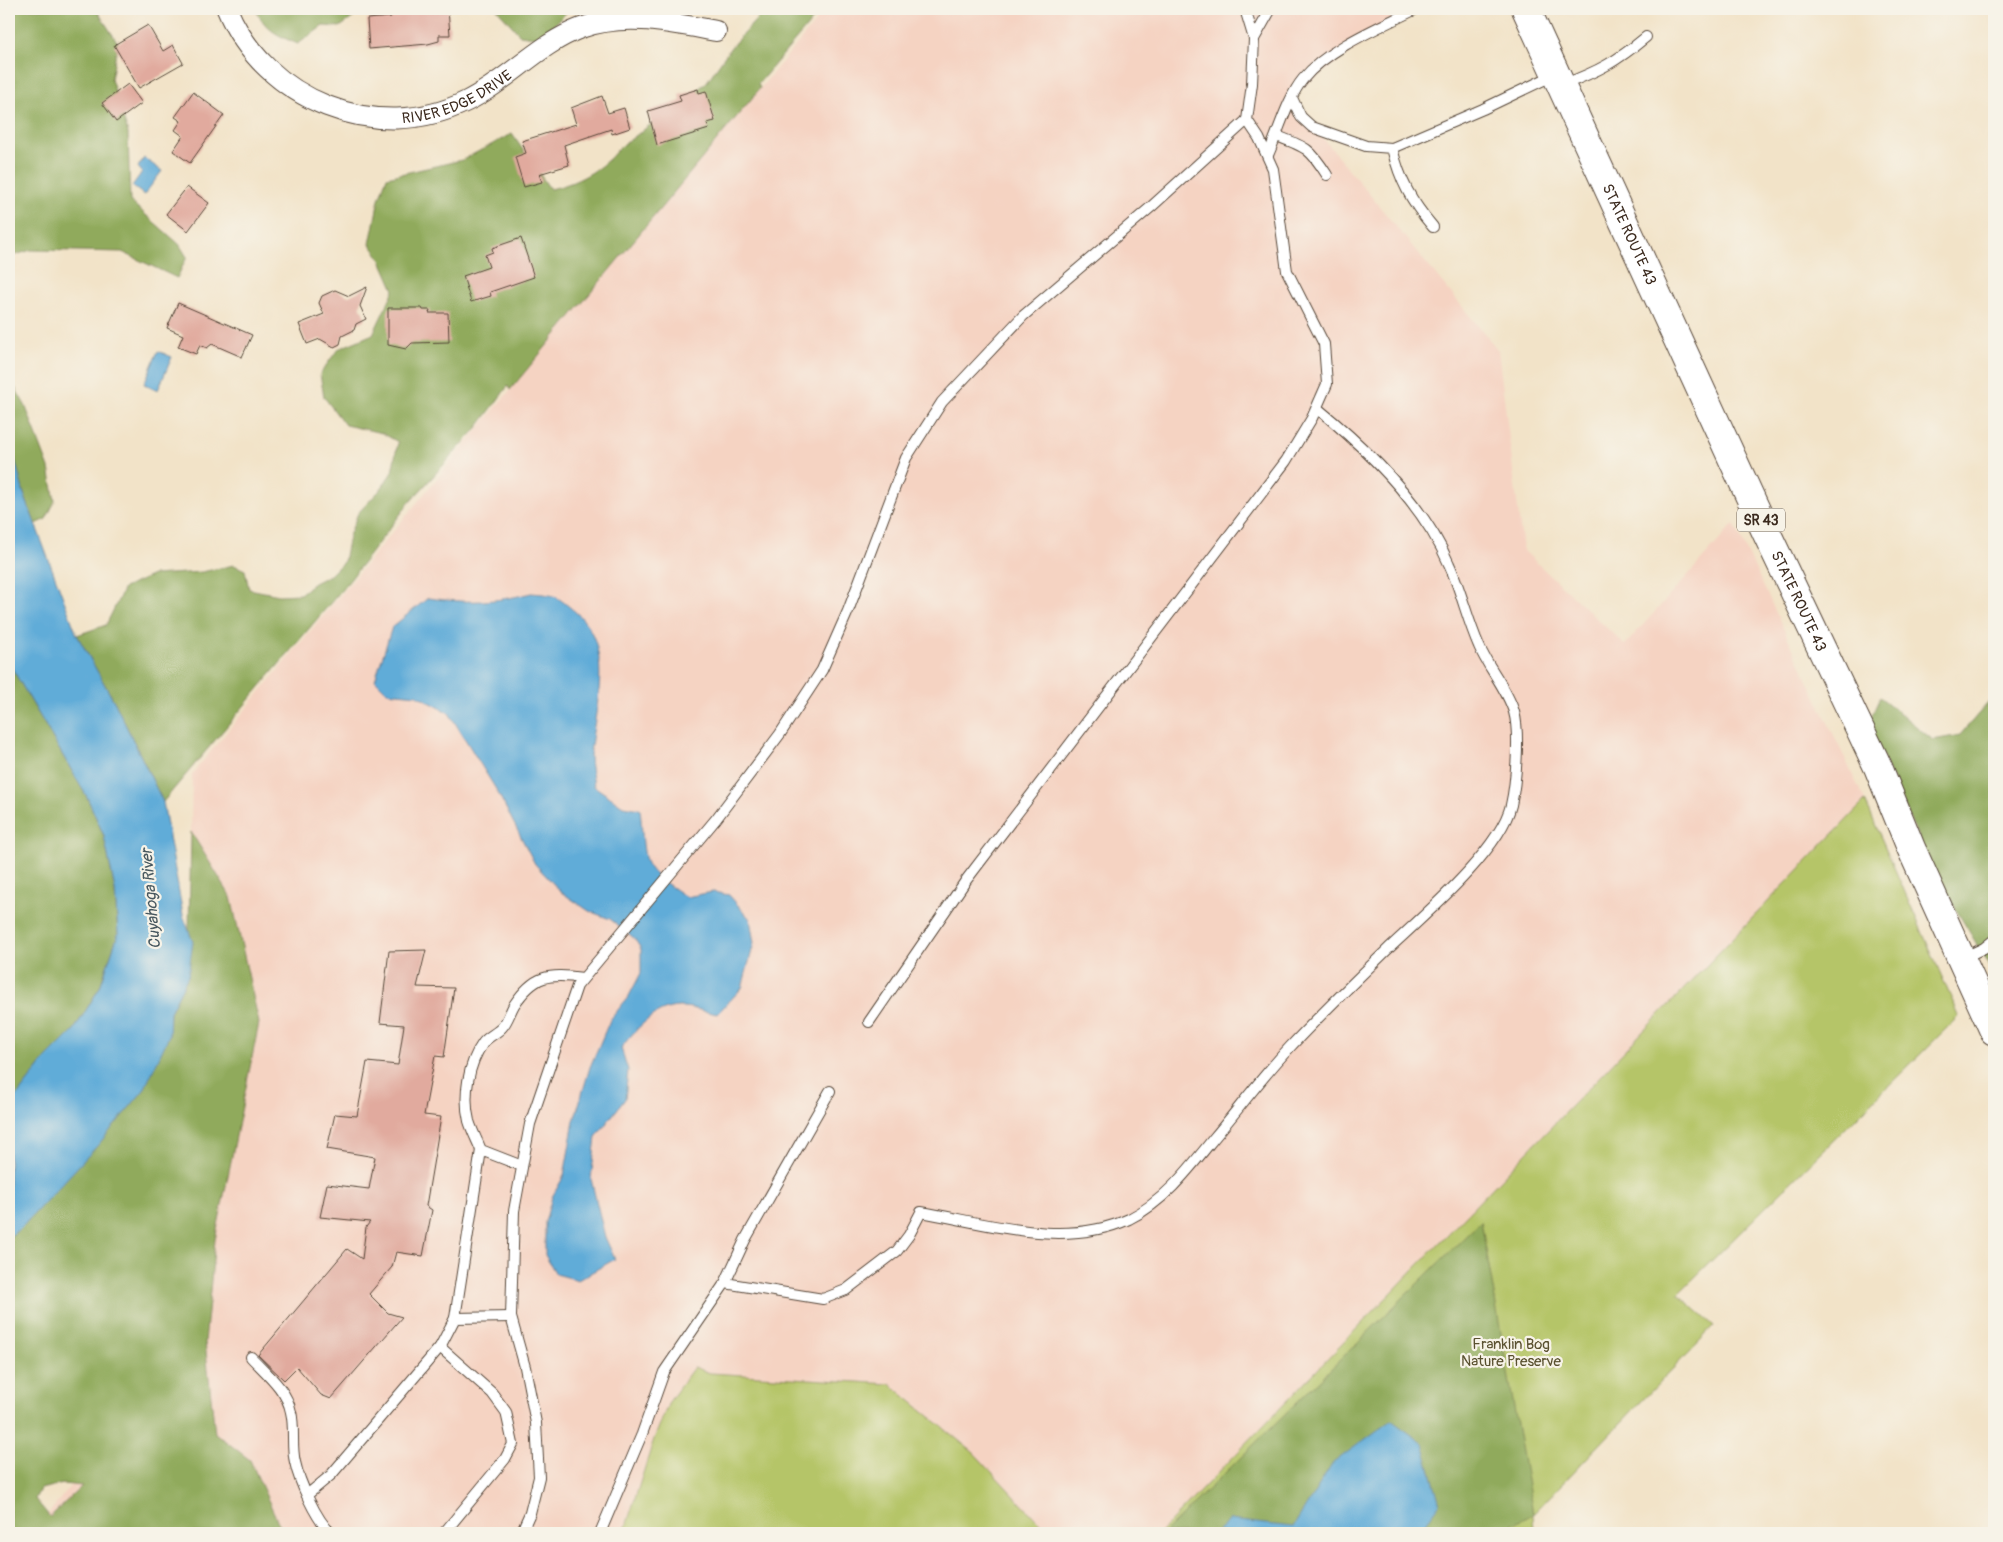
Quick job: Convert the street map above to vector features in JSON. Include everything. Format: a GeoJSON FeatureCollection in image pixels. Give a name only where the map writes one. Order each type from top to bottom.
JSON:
{"type":"FeatureCollection","features":[{"type":"Feature","properties":{"kind":"main road","name":"STATE ROUTE 43"},"geometry":{"type":"LineString","coordinates":[[1526,9],[1771,542],[1878,767],[1911,848],[1994,1031]]}},
{"type":"Feature","properties":{"kind":"street","name":"RIVER EDGE DRIVE"},"geometry":{"type":"LineString","coordinates":[[227,9],[251,52],[266,68],[298,93],[338,111],[367,117],[390,118],[424,115],[466,102],[487,91],[546,46],[575,31],[596,16],[622,20],[651,20],[716,31]]}},
{"type":"Feature","properties":{"kind":"lane"},"geometry":{"type":"LineString","coordinates":[[521,1533],[530,1514],[537,1486],[538,1459],[536,1423],[525,1367],[510,1317],[514,1211],[530,1124],[576,986],[681,860],[780,734],[822,670],[848,611],[906,458],[942,402],[1023,316],[1151,207],[1246,120],[1252,84],[1254,38],[1245,9]]}},
{"type":"Feature","properties":{"kind":"lane"},"geometry":{"type":"LineString","coordinates":[[1254,38],[1271,9]]}},
{"type":"Feature","properties":{"kind":"lane"},"geometry":{"type":"LineString","coordinates":[[1268,155],[1292,98],[1302,80],[1331,55],[1416,9]]}},
{"type":"Feature","properties":{"kind":"lane"},"geometry":{"type":"LineString","coordinates":[[1292,98],[1301,117],[1312,127],[1366,146],[1392,148],[1482,109],[1559,79],[1600,71],[1621,58],[1646,37]]}},
{"type":"Feature","properties":{"kind":"lane"},"geometry":{"type":"LineString","coordinates":[[870,1022],[967,879],[1286,461],[1316,408],[1327,384],[1324,344],[1287,271],[1278,197],[1268,155],[1246,120]]}},
{"type":"Feature","properties":{"kind":"lane"},"geometry":{"type":"LineString","coordinates":[[1277,136],[1300,144],[1314,154],[1327,174]]}},
{"type":"Feature","properties":{"kind":"lane"},"geometry":{"type":"LineString","coordinates":[[1392,148],[1397,171],[1411,201],[1433,227]]}},
{"type":"Feature","properties":{"kind":"lane"},"geometry":{"type":"LineString","coordinates":[[725,1284],[823,1299],[846,1290],[897,1251],[909,1235],[920,1212],[1060,1234],[1094,1230],[1128,1219],[1154,1203],[1172,1188],[1288,1049],[1348,988],[1433,908],[1502,829],[1511,806],[1517,765],[1514,713],[1496,675],[1480,649],[1449,563],[1428,526],[1387,474],[1349,435],[1316,408]]}},
{"type":"Feature","properties":{"kind":"lane"},"geometry":{"type":"LineString","coordinates":[[1962,959],[1984,948],[1994,940]]}},
{"type":"Feature","properties":{"kind":"lane"},"geometry":{"type":"LineString","coordinates":[[307,1496],[331,1475],[440,1347],[455,1318],[481,1150],[469,1122],[467,1098],[472,1061],[484,1042],[504,1026],[514,1006],[528,988],[540,978],[562,975],[583,978]]}},
{"type":"Feature","properties":{"kind":"lane"},"geometry":{"type":"LineString","coordinates":[[600,1533],[642,1434],[664,1372],[725,1284],[745,1240],[830,1090]]}},
{"type":"Feature","properties":{"kind":"lane"},"geometry":{"type":"LineString","coordinates":[[481,1150],[522,1166]]}},
{"type":"Feature","properties":{"kind":"lane"},"geometry":{"type":"LineString","coordinates":[[455,1318],[510,1317]]}},
{"type":"Feature","properties":{"kind":"lane"},"geometry":{"type":"LineString","coordinates":[[440,1347],[492,1393],[506,1412],[513,1444],[505,1459],[444,1533]]}},
{"type":"Feature","properties":{"kind":"lane"},"geometry":{"type":"LineString","coordinates":[[251,1356],[284,1394],[291,1412],[294,1462],[307,1496],[331,1533]]}},
{"type":"Feature","properties":{"kind":"shaded area"},"geometry":{"type":"Polygon","coordinates":[[[826,9],[1410,9],[1289,97],[1498,350],[1523,550],[1625,645],[1734,524],[1865,801],[1160,1533],[33,1533],[182,1345],[192,774],[826,9]]]}},
{"type":"Feature","properties":{"kind":"green space"},"geometry":{"type":"Polygon","coordinates":[[[9,9],[96,9],[118,43],[111,79],[128,133],[130,201],[179,244],[187,257],[177,278],[122,252],[31,250],[9,257],[9,9]]]}},
{"type":"Feature","properties":{"kind":"green space"},"geometry":{"type":"Polygon","coordinates":[[[255,9],[365,9],[340,27],[323,26],[298,44],[272,31],[263,22],[255,9]]]}},
{"type":"Feature","properties":{"kind":"green space"},"geometry":{"type":"Polygon","coordinates":[[[497,9],[570,9],[541,38],[520,35],[497,9]]]}},
{"type":"Feature","properties":{"kind":"green space"},"geometry":{"type":"Polygon","coordinates":[[[766,9],[822,9],[758,84],[760,88],[753,97],[510,390],[508,386],[477,428],[409,503],[350,580],[163,802],[115,703],[77,635],[106,625],[124,588],[153,575],[202,572],[234,565],[245,570],[249,589],[279,595],[300,594],[314,583],[330,575],[344,561],[349,536],[358,513],[381,489],[392,472],[398,442],[382,433],[345,425],[324,397],[320,374],[338,349],[373,334],[394,290],[380,258],[370,244],[379,199],[387,177],[462,160],[512,134],[550,189],[569,184],[596,170],[612,157],[618,149],[706,83],[731,47],[766,9]]]}},
{"type":"Feature","properties":{"kind":"green space"},"geometry":{"type":"Polygon","coordinates":[[[9,377],[25,405],[49,468],[55,501],[46,519],[35,524],[24,494],[9,436],[9,377]]]}},
{"type":"Feature","properties":{"kind":"green space"},"geometry":{"type":"Polygon","coordinates":[[[9,663],[87,797],[104,836],[115,890],[118,934],[100,987],[74,1030],[47,1057],[9,1106],[9,663]]]}},
{"type":"Feature","properties":{"kind":"green space"},"geometry":{"type":"Polygon","coordinates":[[[1994,696],[1994,973],[1933,871],[1868,724],[1880,697],[1933,740],[1960,735],[1994,696]]]}},
{"type":"Feature","properties":{"kind":"green space","name":"Franklin Bog Nature Preserve"},"geometry":{"type":"Polygon","coordinates":[[[1865,801],[1959,1016],[1678,1294],[1714,1326],[1533,1514],[1534,1533],[1160,1533],[1865,801]]]}},
{"type":"Feature","properties":{"kind":"green space"},"geometry":{"type":"Polygon","coordinates":[[[191,832],[231,897],[259,1023],[215,1240],[205,1342],[215,1433],[250,1460],[283,1533],[9,1533],[9,1237],[22,1227],[169,1036],[170,1012],[188,976],[191,832]],[[63,1484],[40,1489],[35,1499],[50,1517],[82,1486],[63,1484]]]}},
{"type":"Feature","properties":{"kind":"green space"},"geometry":{"type":"Polygon","coordinates":[[[1481,1221],[1533,1514],[1496,1533],[1164,1533],[1481,1221]]]}},
{"type":"Feature","properties":{"kind":"green space"},"geometry":{"type":"Polygon","coordinates":[[[694,1367],[710,1373],[890,1384],[974,1453],[1049,1533],[624,1533],[654,1439],[669,1402],[694,1367]]]}},
{"type":"Feature","properties":{"kind":"water"},"geometry":{"type":"Polygon","coordinates":[[[144,158],[162,171],[144,195],[132,186],[142,172],[138,167],[144,158]]]}},
{"type":"Feature","properties":{"kind":"water"},"geometry":{"type":"Polygon","coordinates":[[[158,351],[172,357],[158,390],[144,384],[158,351]]]}},
{"type":"Feature","properties":{"kind":"water","name":"Cuyahoga River"},"geometry":{"type":"Polygon","coordinates":[[[9,436],[24,494],[77,635],[115,703],[163,802],[183,915],[193,942],[188,976],[170,1012],[169,1036],[144,1090],[98,1145],[22,1227],[9,1237],[9,1106],[47,1057],[74,1030],[100,987],[118,934],[115,890],[104,836],[87,797],[9,663],[9,436]]]}},
{"type":"Feature","properties":{"kind":"water"},"geometry":{"type":"Polygon","coordinates":[[[531,593],[550,595],[561,600],[586,624],[595,640],[600,678],[590,756],[594,786],[623,806],[640,809],[645,856],[649,867],[656,875],[686,897],[713,892],[729,895],[750,919],[754,943],[742,988],[717,1014],[687,1007],[669,1008],[645,1021],[621,1048],[628,1070],[625,1099],[596,1137],[591,1179],[605,1237],[615,1259],[578,1280],[556,1274],[545,1255],[545,1222],[552,1197],[564,1176],[574,1121],[590,1067],[610,1020],[629,996],[641,973],[641,949],[634,938],[610,919],[589,911],[561,892],[535,864],[497,791],[449,713],[417,695],[387,692],[375,680],[392,627],[428,598],[480,601],[504,599],[531,593]]]}},
{"type":"Feature","properties":{"kind":"water"},"geometry":{"type":"Polygon","coordinates":[[[1391,1420],[1423,1443],[1440,1504],[1418,1533],[1216,1533],[1230,1520],[1293,1527],[1333,1463],[1391,1420]]]}},
{"type":"Feature","properties":{"kind":"building"},"geometry":{"type":"Polygon","coordinates":[[[391,9],[448,9],[450,35],[439,35],[439,41],[428,44],[369,49],[367,19],[391,17],[391,9]]]}},
{"type":"Feature","properties":{"kind":"building"},"geometry":{"type":"Polygon","coordinates":[[[148,25],[163,51],[173,45],[183,63],[139,88],[114,45],[148,25]]]}},
{"type":"Feature","properties":{"kind":"building"},"geometry":{"type":"Polygon","coordinates":[[[128,84],[142,103],[116,122],[102,103],[128,84]]]}},
{"type":"Feature","properties":{"kind":"building"},"geometry":{"type":"Polygon","coordinates":[[[698,89],[699,93],[706,91],[715,121],[707,123],[709,129],[657,145],[648,111],[681,101],[679,95],[698,89]]]}},
{"type":"Feature","properties":{"kind":"building"},"geometry":{"type":"Polygon","coordinates":[[[193,92],[224,115],[190,163],[173,151],[183,136],[175,130],[181,121],[175,117],[193,92]]]}},
{"type":"Feature","properties":{"kind":"building"},"geometry":{"type":"Polygon","coordinates":[[[602,96],[608,113],[624,108],[630,128],[612,134],[611,129],[564,145],[569,165],[539,174],[542,182],[524,187],[515,157],[526,153],[522,141],[576,124],[571,108],[602,96]]]}},
{"type":"Feature","properties":{"kind":"building"},"geometry":{"type":"Polygon","coordinates":[[[187,187],[209,203],[188,231],[166,214],[187,187]]]}},
{"type":"Feature","properties":{"kind":"building"},"geometry":{"type":"Polygon","coordinates":[[[521,238],[534,277],[490,292],[491,296],[471,302],[463,276],[489,267],[485,255],[493,252],[492,248],[521,238]]]}},
{"type":"Feature","properties":{"kind":"building"},"geometry":{"type":"Polygon","coordinates":[[[367,287],[360,306],[366,319],[356,324],[354,330],[342,336],[340,344],[334,347],[320,339],[307,344],[299,324],[324,314],[319,303],[322,296],[335,290],[349,296],[367,287]]]}},
{"type":"Feature","properties":{"kind":"building"},"geometry":{"type":"Polygon","coordinates":[[[178,303],[252,335],[242,357],[212,344],[207,348],[200,345],[196,354],[178,347],[183,335],[167,328],[178,303]]]}},
{"type":"Feature","properties":{"kind":"building"},"geometry":{"type":"Polygon","coordinates":[[[388,308],[422,308],[423,310],[430,310],[429,313],[448,313],[449,342],[412,343],[406,349],[388,345],[388,308]]]}},
{"type":"Feature","properties":{"kind":"building"},"geometry":{"type":"Polygon","coordinates":[[[426,950],[417,987],[454,988],[444,1057],[435,1056],[424,1115],[441,1117],[426,1206],[432,1210],[423,1256],[396,1252],[392,1267],[369,1294],[388,1313],[402,1317],[331,1399],[321,1395],[297,1367],[284,1380],[258,1355],[347,1249],[362,1259],[366,1227],[370,1222],[320,1217],[327,1184],[369,1189],[375,1157],[327,1149],[335,1114],[357,1116],[367,1062],[398,1065],[404,1025],[380,1023],[389,951],[426,950]]]}}]}
